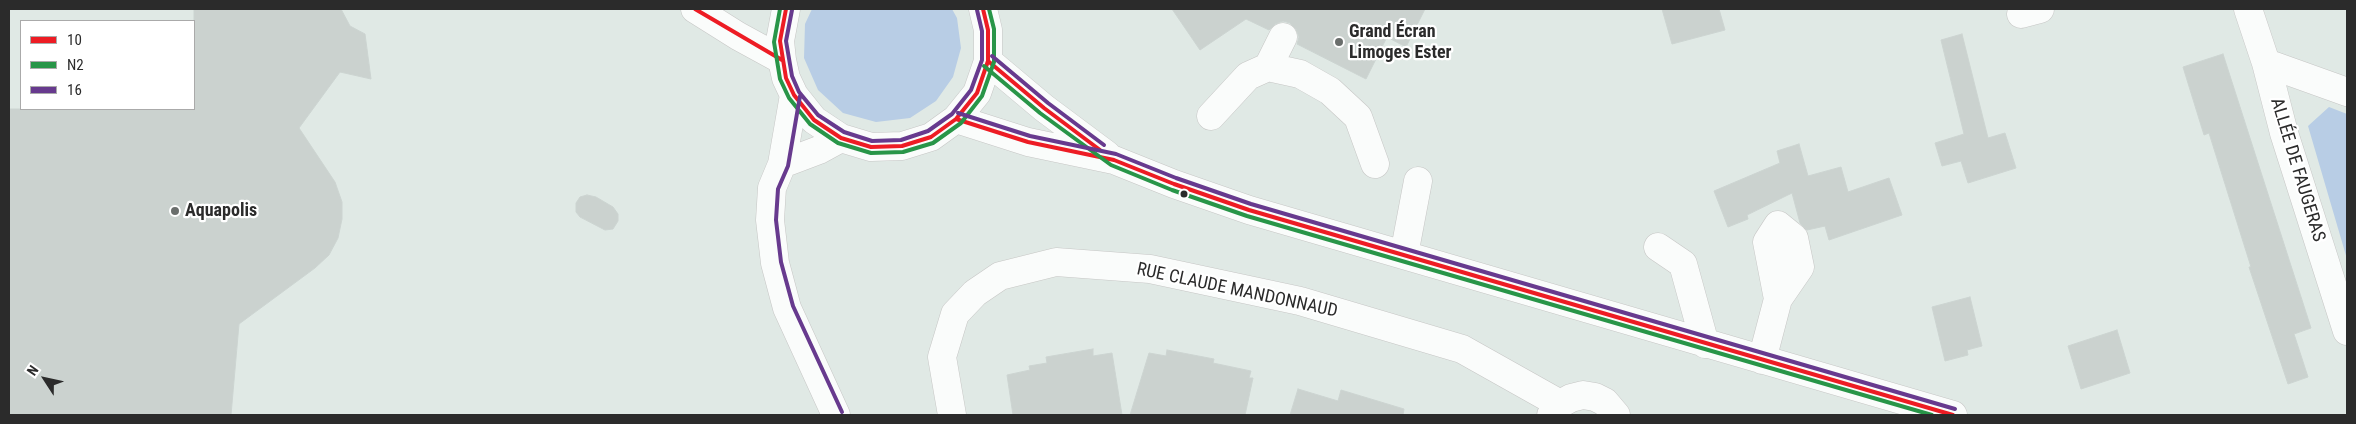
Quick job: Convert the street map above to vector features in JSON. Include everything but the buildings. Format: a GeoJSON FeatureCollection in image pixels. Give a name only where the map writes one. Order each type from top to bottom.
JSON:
{"type":"FeatureCollection","features":[{"type":"Feature","properties":{"kind":"street"},"geometry":{"type":"LineString","coordinates":[[695,9],[738,36],[782,60]]}},
{"type":"Feature","properties":{"kind":"street"},"geometry":{"type":"LineString","coordinates":[[786,9],[780,41],[786,78],[794,95],[814,120],[841,138],[871,146],[902,146],[931,137],[956,120],[976,93],[988,61],[988,30],[983,9]]}},
{"type":"Feature","properties":{"kind":"street","name":"ALLÉE DE FAUGERAS"},"geometry":{"type":"LineString","coordinates":[[2248,9],[2266,63],[2284,133],[2347,331]]}},
{"type":"Feature","properties":{"kind":"street"},"geometry":{"type":"LineString","coordinates":[[1268,67],[1283,37]]}},
{"type":"Feature","properties":{"kind":"street"},"geometry":{"type":"LineString","coordinates":[[988,61],[1044,108],[1114,160]]}},
{"type":"Feature","properties":{"kind":"street"},"geometry":{"type":"LineString","coordinates":[[2266,63],[2347,92]]}},
{"type":"Feature","properties":{"kind":"street"},"geometry":{"type":"LineString","coordinates":[[1211,116],[1248,76],[1268,67],[1300,74],[1330,91],[1358,117],[1376,164]]}},
{"type":"Feature","properties":{"kind":"street"},"geometry":{"type":"LineString","coordinates":[[794,95],[782,164],[772,188],[770,220],[775,263],[787,308],[836,415]]}},
{"type":"Feature","properties":{"kind":"street"},"geometry":{"type":"LineString","coordinates":[[956,120],[1028,142],[1114,160],[1174,184],[1249,210],[1953,415]]}},
{"type":"Feature","properties":{"kind":"street"},"geometry":{"type":"LineString","coordinates":[[782,164],[819,150],[841,138]]}},
{"type":"Feature","properties":{"kind":"street"},"geometry":{"type":"LineString","coordinates":[[1404,255],[1418,181]]}},
{"type":"Feature","properties":{"kind":"street"},"geometry":{"type":"LineString","coordinates":[[1658,247],[1683,264],[1705,344]]}},
{"type":"Feature","properties":{"kind":"street","name":"RUE CLAUDE MANDONNAUD"},"geometry":{"type":"LineString","coordinates":[[952,415],[942,357],[955,314],[975,293],[1000,276],[1056,262],[1150,269],[1300,301],[1462,349],[1556,409]]}},
{"type":"Feature","properties":{"kind":"street"},"geometry":{"type":"LineString","coordinates":[[1762,360],[1778,299]]}},
{"type":"Feature","properties":{"kind":"street"},"geometry":{"type":"LineString","coordinates":[[1556,409],[1571,398],[1583,395],[1595,397],[1605,402],[1616,415]]}},
{"type":"Feature","properties":{"kind":"shaded area"},"geometry":{"type":"Polygon","coordinates":[[[812,9],[952,9],[957,18],[961,48],[953,77],[936,101],[910,118],[876,122],[843,113],[818,90],[804,58],[805,24],[812,9]]]}},
{"type":"Feature","properties":{"kind":"shaded area"},"geometry":{"type":"Polygon","coordinates":[[[2329,107],[2347,114],[2347,259],[2308,126],[2329,107]]]}},
{"type":"Feature","properties":{"kind":"transit line","name":"10"},"geometry":{"type":"LineString","coordinates":[[695,9],[782,60]]}},
{"type":"Feature","properties":{"kind":"transit line","name":"N2"},"geometry":{"type":"LineString","coordinates":[[780,9],[774,42],[780,79],[789,98],[810,124],[838,143],[871,153],[903,152],[933,143],[961,123],[982,96],[994,62],[994,29],[989,9]]}},
{"type":"Feature","properties":{"kind":"transit line","name":"10"},"geometry":{"type":"LineString","coordinates":[[786,9],[780,41],[786,78],[794,95],[814,120],[841,138],[871,147],[902,146],[931,137],[956,119],[977,93],[988,61],[988,30],[983,9]]}},
{"type":"Feature","properties":{"kind":"transit line","name":"16"},"geometry":{"type":"LineString","coordinates":[[792,10],[786,41],[792,76],[799,92],[818,115],[844,132],[872,141],[901,140],[928,131],[952,114],[971,90],[982,60],[982,31],[977,10]]}},
{"type":"Feature","properties":{"kind":"transit line","name":"16"},"geometry":{"type":"LineString","coordinates":[[992,56],[1048,103],[1104,145]]}},
{"type":"Feature","properties":{"kind":"transit line","name":"10"},"geometry":{"type":"LineString","coordinates":[[988,61],[1044,108],[1100,150]]}},
{"type":"Feature","properties":{"kind":"transit line","name":"N2"},"geometry":{"type":"LineString","coordinates":[[984,66],[1040,113],[1111,165],[1172,190],[1247,216],[1932,415]]}},
{"type":"Feature","properties":{"kind":"transit line","name":"16"},"geometry":{"type":"LineString","coordinates":[[800,96],[788,166],[778,189],[776,220],[781,262],[793,306],[842,412]]}},
{"type":"Feature","properties":{"kind":"transit line","name":"16"},"geometry":{"type":"LineString","coordinates":[[958,113],[1030,136],[1116,154],[1176,178],[1251,204],[1955,409]]}},
{"type":"Feature","properties":{"kind":"transit line","name":"10"},"geometry":{"type":"LineString","coordinates":[[956,119],[1028,142],[1114,160],[1174,184],[1249,210],[1953,415]]}},
{"type":"Feature","properties":{"kind":"place","name":"Grand Écran Limoges Ester"},"geometry":{"type":"Point","coordinates":[1339,42]}},
{"type":"Feature","properties":{"kind":"place","name":"Aquapolis"},"geometry":{"type":"Point","coordinates":[175,211]}}]}
